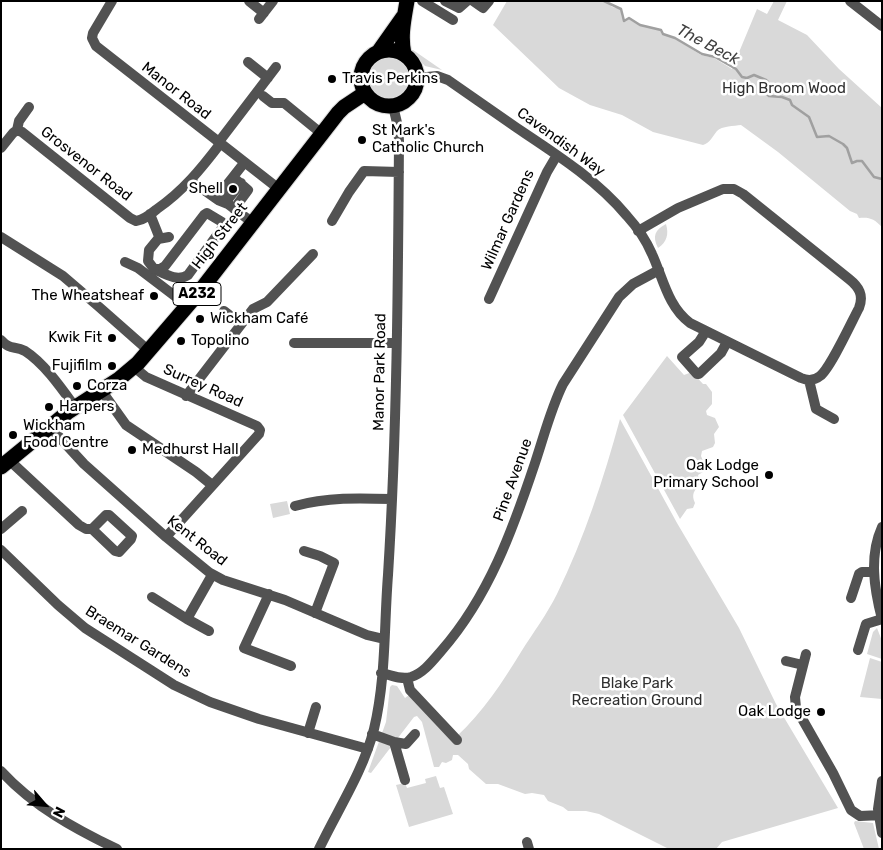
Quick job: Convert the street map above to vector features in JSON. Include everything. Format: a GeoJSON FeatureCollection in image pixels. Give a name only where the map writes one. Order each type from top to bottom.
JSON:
{"type":"FeatureCollection","features":[{"type":"Feature","properties":{"kind":"highway"},"geometry":{"type":"LineString","coordinates":[[379,51],[393,50],[404,54],[414,65],[417,78],[414,91],[409,97],[393,106],[378,104],[372,101],[364,94],[361,81],[363,68],[367,61],[379,51],[406,9]]}},
{"type":"Feature","properties":{"kind":"highway"},"geometry":{"type":"LineString","coordinates":[[404,54],[402,40],[406,9]]}},
{"type":"Feature","properties":{"kind":"highway","name":"High Street"},"geometry":{"type":"LineString","coordinates":[[5,463],[75,408],[134,368],[188,306],[344,107],[364,94]]}},
{"type":"Feature","properties":{"kind":"street","name":"Manor Road"},"geometry":{"type":"LineString","coordinates":[[112,1],[93,33],[92,38],[96,46],[279,189]]}},
{"type":"Feature","properties":{"kind":"street"},"geometry":{"type":"LineString","coordinates":[[249,1],[262,16],[274,1]]}},
{"type":"Feature","properties":{"kind":"street"},"geometry":{"type":"LineString","coordinates":[[422,1],[452,20]]}},
{"type":"Feature","properties":{"kind":"street"},"geometry":{"type":"LineString","coordinates":[[445,1],[459,8],[467,1]]}},
{"type":"Feature","properties":{"kind":"street"},"geometry":{"type":"LineString","coordinates":[[473,1],[483,8],[489,1]]}},
{"type":"Feature","properties":{"kind":"street"},"geometry":{"type":"LineString","coordinates":[[850,1],[882,26]]}},
{"type":"Feature","properties":{"kind":"street"},"geometry":{"type":"LineString","coordinates":[[248,62],[268,78]]}},
{"type":"Feature","properties":{"kind":"street"},"geometry":{"type":"LineString","coordinates":[[158,234],[150,214],[180,192],[191,181],[276,67]]}},
{"type":"Feature","properties":{"kind":"street","name":"Cavendish Way"},"geometry":{"type":"LineString","coordinates":[[417,78],[437,76],[448,80],[557,155],[611,199],[648,246],[672,303],[676,310],[690,323],[801,378],[809,380]]}},
{"type":"Feature","properties":{"kind":"street"},"geometry":{"type":"LineString","coordinates":[[264,96],[272,103],[284,103],[322,134]]}},
{"type":"Feature","properties":{"kind":"street","name":"Manor Park Road"},"geometry":{"type":"LineString","coordinates":[[319,849],[368,748],[378,709],[392,499],[396,343],[399,134],[393,106]]}},
{"type":"Feature","properties":{"kind":"street"},"geometry":{"type":"LineString","coordinates":[[17,130],[19,121],[28,107]]}},
{"type":"Feature","properties":{"kind":"street","name":"Grosvenor Road"},"geometry":{"type":"LineString","coordinates":[[1,148],[12,133],[17,130],[22,132],[130,218],[140,220],[150,214]]}},
{"type":"Feature","properties":{"kind":"street","name":"Wilmar Gardens"},"geometry":{"type":"LineString","coordinates":[[489,299],[547,172],[557,155]]}},
{"type":"Feature","properties":{"kind":"street"},"geometry":{"type":"LineString","coordinates":[[228,205],[221,192],[237,180],[244,163]]}},
{"type":"Feature","properties":{"kind":"street"},"geometry":{"type":"LineString","coordinates":[[332,220],[348,192],[364,171],[399,172]]}},
{"type":"Feature","properties":{"kind":"street"},"geometry":{"type":"LineString","coordinates":[[228,205],[248,190],[237,180]]}},
{"type":"Feature","properties":{"kind":"street"},"geometry":{"type":"LineString","coordinates":[[191,181],[253,223]]}},
{"type":"Feature","properties":{"kind":"street"},"geometry":{"type":"LineString","coordinates":[[638,231],[688,203],[723,190],[734,189],[743,194],[856,284],[861,293],[858,308],[826,369],[818,378],[809,380],[816,409],[834,419]]}},
{"type":"Feature","properties":{"kind":"street"},"geometry":{"type":"LineString","coordinates":[[154,269],[160,269],[165,266],[204,215],[210,214],[223,224],[223,227],[188,275],[184,277],[176,278],[154,269],[148,261],[149,250],[158,238],[169,237]]}},
{"type":"Feature","properties":{"kind":"street"},"geometry":{"type":"LineString","coordinates":[[1,237],[63,276],[148,351]]}},
{"type":"Feature","properties":{"kind":"street"},"geometry":{"type":"LineString","coordinates":[[186,396],[253,309],[267,302],[313,254]]}},
{"type":"Feature","properties":{"kind":"street"},"geometry":{"type":"LineString","coordinates":[[125,262],[138,268],[188,306]]}},
{"type":"Feature","properties":{"kind":"street","name":"Pine Avenue"},"geometry":{"type":"LineString","coordinates":[[406,678],[413,677],[422,671],[438,654],[464,623],[485,588],[515,520],[557,397],[565,381],[619,297],[633,284],[659,270]]}},
{"type":"Feature","properties":{"kind":"street"},"geometry":{"type":"LineString","coordinates":[[224,311],[241,324]]}},
{"type":"Feature","properties":{"kind":"street"},"geometry":{"type":"LineString","coordinates":[[706,331],[699,342],[679,360],[697,374],[721,353],[727,342]]}},
{"type":"Feature","properties":{"kind":"street"},"geometry":{"type":"LineString","coordinates":[[1,340],[5,351],[22,350],[37,362],[63,391],[75,408]]}},
{"type":"Feature","properties":{"kind":"street"},"geometry":{"type":"LineString","coordinates":[[294,343],[396,343]]}},
{"type":"Feature","properties":{"kind":"street","name":"Surrey Road"},"geometry":{"type":"LineString","coordinates":[[134,368],[146,377],[257,426],[260,430],[259,434],[212,485]]}},
{"type":"Feature","properties":{"kind":"street"},"geometry":{"type":"LineString","coordinates":[[101,390],[126,425],[196,472],[212,485],[166,537]]}},
{"type":"Feature","properties":{"kind":"street","name":"Kent Road"},"geometry":{"type":"LineString","coordinates":[[50,427],[84,464],[212,575],[269,594],[367,635],[384,639]]}},
{"type":"Feature","properties":{"kind":"street"},"geometry":{"type":"LineString","coordinates":[[5,463],[79,525],[86,529],[92,529]]}},
{"type":"Feature","properties":{"kind":"street"},"geometry":{"type":"LineString","coordinates":[[296,506],[334,498],[392,499]]}},
{"type":"Feature","properties":{"kind":"street"},"geometry":{"type":"LineString","coordinates":[[1,529],[22,511]]}},
{"type":"Feature","properties":{"kind":"street"},"geometry":{"type":"LineString","coordinates":[[858,650],[866,624],[881,614],[874,572],[878,555],[877,538],[882,526]]}},
{"type":"Feature","properties":{"kind":"street","name":"Braemar Gardens"},"geometry":{"type":"LineString","coordinates":[[1,550],[75,620],[96,636],[160,677],[228,709],[308,733],[368,748]]}},
{"type":"Feature","properties":{"kind":"street"},"geometry":{"type":"LineString","coordinates":[[304,551],[334,563],[315,612]]}},
{"type":"Feature","properties":{"kind":"street"},"geometry":{"type":"LineString","coordinates":[[851,598],[859,574],[862,572],[874,572]]}},
{"type":"Feature","properties":{"kind":"street"},"geometry":{"type":"LineString","coordinates":[[187,619],[212,575]]}},
{"type":"Feature","properties":{"kind":"street"},"geometry":{"type":"LineString","coordinates":[[269,594],[244,648],[291,666]]}},
{"type":"Feature","properties":{"kind":"street"},"geometry":{"type":"LineString","coordinates":[[152,597],[209,631]]}},
{"type":"Feature","properties":{"kind":"street"},"geometry":{"type":"LineString","coordinates":[[806,654],[795,697],[796,708],[829,765],[851,810],[860,816],[880,815]]}},
{"type":"Feature","properties":{"kind":"street"},"geometry":{"type":"LineString","coordinates":[[786,661],[803,665]]}},
{"type":"Feature","properties":{"kind":"street"},"geometry":{"type":"LineString","coordinates":[[381,673],[406,678],[410,690],[457,740]]}},
{"type":"Feature","properties":{"kind":"street"},"geometry":{"type":"LineString","coordinates":[[308,733],[316,707]]}},
{"type":"Feature","properties":{"kind":"street"},"geometry":{"type":"LineString","coordinates":[[372,734],[406,744],[415,734]]}},
{"type":"Feature","properties":{"kind":"street"},"geometry":{"type":"LineString","coordinates":[[394,742],[405,780]]}},
{"type":"Feature","properties":{"kind":"street"},"geometry":{"type":"LineString","coordinates":[[1,771],[30,798],[50,812],[117,849]]}},
{"type":"Feature","properties":{"kind":"street"},"geometry":{"type":"LineString","coordinates":[[882,781],[878,797],[882,833]]}},
{"type":"Feature","properties":{"kind":"green space","name":"High Broom Wood"},"geometry":{"type":"Polygon","coordinates":[[[507,1],[608,2],[612,7],[621,9],[624,20],[630,18],[640,25],[660,30],[662,34],[674,38],[701,55],[714,58],[732,69],[757,9],[767,14],[774,1],[787,1],[778,20],[807,35],[839,69],[882,108],[882,227],[872,219],[859,218],[857,214],[850,211],[778,152],[741,125],[719,129],[703,145],[653,132],[622,115],[590,105],[559,88],[493,25],[507,1]]]}},
{"type":"Feature","properties":{"kind":"green space"},"geometry":{"type":"Polygon","coordinates":[[[413,50],[442,70],[425,66],[411,51],[413,50]]]}},
{"type":"Feature","properties":{"kind":"green space"},"geometry":{"type":"Polygon","coordinates":[[[393,56],[401,59],[407,65],[410,77],[407,89],[401,95],[385,98],[377,95],[371,89],[368,73],[371,65],[377,59],[393,56]]]}},
{"type":"Feature","properties":{"kind":"green space"},"geometry":{"type":"Polygon","coordinates":[[[666,224],[666,238],[658,248],[655,240],[657,231],[666,224]]]}},
{"type":"Feature","properties":{"kind":"green space"},"geometry":{"type":"Polygon","coordinates":[[[667,356],[684,375],[692,372],[712,392],[712,404],[706,411],[707,415],[715,418],[719,427],[714,434],[715,443],[713,447],[702,451],[701,456],[705,466],[703,472],[698,475],[700,484],[694,493],[695,503],[693,508],[687,509],[680,519],[623,415],[667,356]]]}},
{"type":"Feature","properties":{"kind":"green space","name":"Blake Park Recreation Ground"},"geometry":{"type":"Polygon","coordinates":[[[620,419],[677,523],[739,628],[776,704],[838,808],[722,842],[716,849],[669,849],[599,814],[586,811],[568,811],[548,801],[544,795],[525,794],[498,784],[486,784],[469,769],[468,764],[458,755],[453,755],[452,760],[446,763],[442,762],[439,767],[434,767],[422,722],[417,716],[414,717],[371,773],[368,772],[386,722],[390,687],[392,685],[397,686],[405,698],[409,695],[456,737],[492,697],[549,609],[567,573],[593,508],[620,419]]]}},
{"type":"Feature","properties":{"kind":"green space"},"geometry":{"type":"Polygon","coordinates":[[[287,501],[290,514],[273,518],[270,504],[287,501]]]}},
{"type":"Feature","properties":{"kind":"green space"},"geometry":{"type":"Polygon","coordinates":[[[877,628],[882,641],[882,659],[867,654],[873,632],[877,628]]]}},
{"type":"Feature","properties":{"kind":"green space"},"geometry":{"type":"Polygon","coordinates":[[[870,658],[882,662],[882,699],[860,697],[870,658]]]}},
{"type":"Feature","properties":{"kind":"green space"},"geometry":{"type":"Polygon","coordinates":[[[436,776],[440,788],[444,787],[453,814],[409,827],[396,785],[405,783],[407,788],[426,783],[425,779],[436,776]]]}},
{"type":"Feature","properties":{"kind":"green space"},"geometry":{"type":"Polygon","coordinates":[[[855,821],[873,823],[879,849],[864,849],[854,823],[855,821]]]}},
{"type":"Feature","properties":{"kind":"waterway","name":"The Beck"},"geometry":{"type":"LineString","coordinates":[[604,1],[621,9],[624,21],[629,18],[640,25],[661,30],[663,34],[675,38],[702,54],[715,57],[736,69],[742,77],[747,78],[754,75],[766,80],[768,82],[767,94],[790,100],[792,105],[809,117],[817,137],[829,136],[843,144],[847,148],[852,163],[862,161],[874,177],[882,179]]}},
{"type":"Feature","properties":{"kind":"place","name":"Travis Perkins"},"geometry":{"type":"Point","coordinates":[332,79]}},
{"type":"Feature","properties":{"kind":"place","name":"St Mark's Catholic Church"},"geometry":{"type":"Point","coordinates":[362,140]}},
{"type":"Feature","properties":{"kind":"place","name":"Shell"},"geometry":{"type":"Point","coordinates":[233,189]}},
{"type":"Feature","properties":{"kind":"place","name":"The Wheatsheaf"},"geometry":{"type":"Point","coordinates":[154,296]}},
{"type":"Feature","properties":{"kind":"place","name":"Wickham Café"},"geometry":{"type":"Point","coordinates":[200,319]}},
{"type":"Feature","properties":{"kind":"place","name":"Kwik Fit"},"geometry":{"type":"Point","coordinates":[112,338]}},
{"type":"Feature","properties":{"kind":"place","name":"Topolino"},"geometry":{"type":"Point","coordinates":[181,341]}},
{"type":"Feature","properties":{"kind":"place","name":"Fujifilm"},"geometry":{"type":"Point","coordinates":[112,366]}},
{"type":"Feature","properties":{"kind":"place","name":"Corza"},"geometry":{"type":"Point","coordinates":[77,386]}},
{"type":"Feature","properties":{"kind":"place","name":"Harpers"},"geometry":{"type":"Point","coordinates":[49,407]}},
{"type":"Feature","properties":{"kind":"place","name":"Wickham Food Centre"},"geometry":{"type":"Point","coordinates":[13,435]}},
{"type":"Feature","properties":{"kind":"place","name":"Medhurst Hall"},"geometry":{"type":"Point","coordinates":[132,450]}},
{"type":"Feature","properties":{"kind":"place","name":"Oak Lodge Primary School"},"geometry":{"type":"Point","coordinates":[769,475]}},
{"type":"Feature","properties":{"kind":"place","name":"Oak Lodge"},"geometry":{"type":"Point","coordinates":[821,712]}}]}
